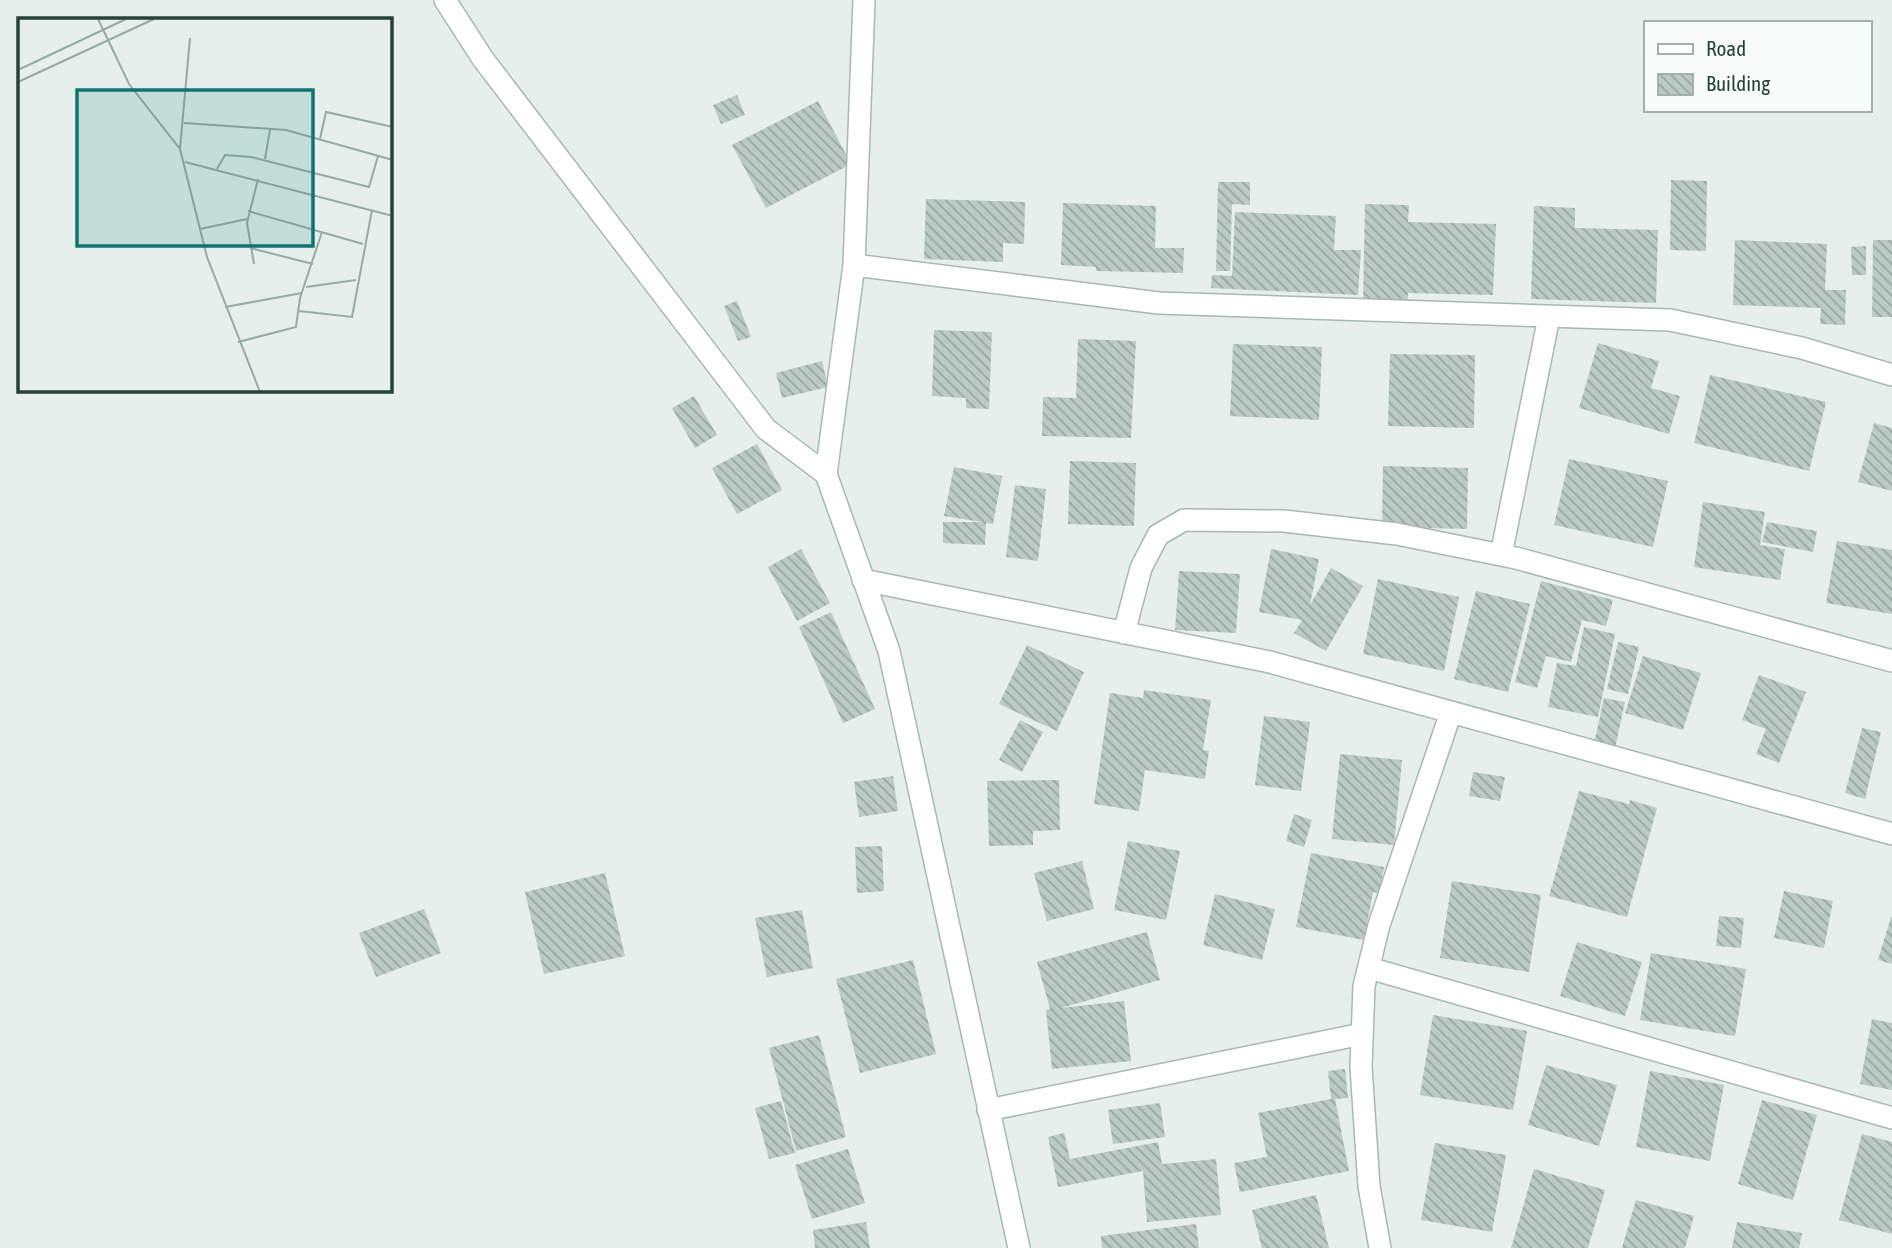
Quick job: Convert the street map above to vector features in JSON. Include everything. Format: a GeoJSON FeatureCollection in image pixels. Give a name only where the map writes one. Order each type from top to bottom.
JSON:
{"type":"FeatureCollection","features":[{"type":"Feature","properties":{"kind":"street"},"geometry":{"type":"LineString","coordinates":[[445,0],[483,59],[766,429],[826,474]]}},
{"type":"Feature","properties":{"kind":"street"},"geometry":{"type":"LineString","coordinates":[[864,0],[854,265],[826,474],[889,651],[1018,1248]]}},
{"type":"Feature","properties":{"kind":"street"},"geometry":{"type":"LineString","coordinates":[[854,265],[1159,303],[1670,320],[1802,348],[1892,375]]}},
{"type":"Feature","properties":{"kind":"street"},"geometry":{"type":"LineString","coordinates":[[1502,555],[1549,317]]}},
{"type":"Feature","properties":{"kind":"street"},"geometry":{"type":"LineString","coordinates":[[1124,633],[1141,568],[1158,536],[1184,520],[1284,521],[1396,534],[1502,555],[1892,661]]}},
{"type":"Feature","properties":{"kind":"street"},"geometry":{"type":"LineString","coordinates":[[863,580],[1270,663],[1892,834]]}},
{"type":"Feature","properties":{"kind":"street"},"geometry":{"type":"LineString","coordinates":[[1380,1248],[1369,1186],[1361,1068],[1364,986],[1379,925],[1451,712]]}},
{"type":"Feature","properties":{"kind":"street"},"geometry":{"type":"LineString","coordinates":[[1369,968],[1892,1118]]}},
{"type":"Feature","properties":{"kind":"street"},"geometry":{"type":"LineString","coordinates":[[988,1110],[1362,1034]]}},
{"type":"Feature","properties":{"kind":"building"},"geometry":{"type":"Polygon","coordinates":[[[737,95],[745,115],[721,124],[713,105],[737,95]]]}},
{"type":"Feature","properties":{"kind":"building"},"geometry":{"type":"Polygon","coordinates":[[[818,101],[851,164],[766,208],[732,145],[818,101]]]}},
{"type":"Feature","properties":{"kind":"building"},"geometry":{"type":"Polygon","coordinates":[[[1671,180],[1707,181],[1706,251],[1670,250],[1671,180]]]}},
{"type":"Feature","properties":{"kind":"building"},"geometry":{"type":"Polygon","coordinates":[[[1218,182],[1250,182],[1250,205],[1232,204],[1230,271],[1216,271],[1218,182]]]}},
{"type":"Feature","properties":{"kind":"building"},"geometry":{"type":"Polygon","coordinates":[[[926,199],[1025,202],[1024,244],[1003,243],[1003,262],[924,259],[926,199]]]}},
{"type":"Feature","properties":{"kind":"building"},"geometry":{"type":"Polygon","coordinates":[[[1063,203],[1156,206],[1155,248],[1184,248],[1183,273],[1096,271],[1096,267],[1061,265],[1063,203]]]}},
{"type":"Feature","properties":{"kind":"building"},"geometry":{"type":"Polygon","coordinates":[[[1365,204],[1409,205],[1408,222],[1496,224],[1493,295],[1408,293],[1407,306],[1363,305],[1365,204]]]}},
{"type":"Feature","properties":{"kind":"building"},"geometry":{"type":"Polygon","coordinates":[[[1534,206],[1575,208],[1575,228],[1658,230],[1656,303],[1531,299],[1534,206]]]}},
{"type":"Feature","properties":{"kind":"building"},"geometry":{"type":"Polygon","coordinates":[[[1235,212],[1336,216],[1334,250],[1361,250],[1358,295],[1211,288],[1212,275],[1232,276],[1235,212]]]}},
{"type":"Feature","properties":{"kind":"building"},"geometry":{"type":"Polygon","coordinates":[[[1735,240],[1827,244],[1825,290],[1846,290],[1845,325],[1820,324],[1821,308],[1733,305],[1735,240]]]}},
{"type":"Feature","properties":{"kind":"building"},"geometry":{"type":"Polygon","coordinates":[[[1873,240],[1892,240],[1892,317],[1872,317],[1873,240]]]}},
{"type":"Feature","properties":{"kind":"building"},"geometry":{"type":"Polygon","coordinates":[[[1866,246],[1866,275],[1852,275],[1851,247],[1866,246]]]}},
{"type":"Feature","properties":{"kind":"building"},"geometry":{"type":"Polygon","coordinates":[[[737,301],[751,337],[738,341],[724,306],[737,301]]]}},
{"type":"Feature","properties":{"kind":"building"},"geometry":{"type":"Polygon","coordinates":[[[934,330],[992,332],[989,409],[966,408],[966,398],[932,396],[934,330]]]}},
{"type":"Feature","properties":{"kind":"building"},"geometry":{"type":"Polygon","coordinates":[[[1078,339],[1136,341],[1131,438],[1042,436],[1043,397],[1076,398],[1078,339]]]}},
{"type":"Feature","properties":{"kind":"building"},"geometry":{"type":"Polygon","coordinates":[[[1598,343],[1659,361],[1651,388],[1680,396],[1669,434],[1579,408],[1598,343]]]}},
{"type":"Feature","properties":{"kind":"building"},"geometry":{"type":"Polygon","coordinates":[[[1233,344],[1322,347],[1319,420],[1230,416],[1233,344]]]}},
{"type":"Feature","properties":{"kind":"building"},"geometry":{"type":"Polygon","coordinates":[[[1390,354],[1475,355],[1474,428],[1388,426],[1390,354]]]}},
{"type":"Feature","properties":{"kind":"building"},"geometry":{"type":"Polygon","coordinates":[[[822,361],[828,387],[782,398],[776,373],[822,361]]]}},
{"type":"Feature","properties":{"kind":"building"},"geometry":{"type":"Polygon","coordinates":[[[1710,375],[1826,402],[1809,471],[1694,443],[1710,375]]]}},
{"type":"Feature","properties":{"kind":"building"},"geometry":{"type":"Polygon","coordinates":[[[694,396],[717,435],[695,448],[672,408],[694,396]]]}},
{"type":"Feature","properties":{"kind":"building"},"geometry":{"type":"Polygon","coordinates":[[[1874,423],[1892,428],[1892,491],[1858,482],[1874,423]]]}},
{"type":"Feature","properties":{"kind":"building"},"geometry":{"type":"Polygon","coordinates":[[[757,444],[782,490],[737,514],[712,468],[757,444]]]}},
{"type":"Feature","properties":{"kind":"building"},"geometry":{"type":"Polygon","coordinates":[[[1569,459],[1668,481],[1653,547],[1554,525],[1569,459]]]}},
{"type":"Feature","properties":{"kind":"building"},"geometry":{"type":"Polygon","coordinates":[[[1070,461],[1136,463],[1134,526],[1068,524],[1070,461]]]}},
{"type":"Feature","properties":{"kind":"building"},"geometry":{"type":"Polygon","coordinates":[[[1383,466],[1468,468],[1467,529],[1382,527],[1383,466]]]}},
{"type":"Feature","properties":{"kind":"building"},"geometry":{"type":"Polygon","coordinates":[[[954,467],[1002,476],[993,524],[986,523],[985,545],[943,543],[943,522],[982,522],[944,516],[954,467]]]}},
{"type":"Feature","properties":{"kind":"building"},"geometry":{"type":"Polygon","coordinates":[[[1015,485],[1046,489],[1038,561],[1006,557],[1015,485]]]}},
{"type":"Feature","properties":{"kind":"building"},"geometry":{"type":"Polygon","coordinates":[[[1703,502],[1765,512],[1760,545],[1785,549],[1780,580],[1694,567],[1703,502]]]}},
{"type":"Feature","properties":{"kind":"building"},"geometry":{"type":"Polygon","coordinates":[[[1767,522],[1817,531],[1813,552],[1762,542],[1767,522]]]}},
{"type":"Feature","properties":{"kind":"building"},"geometry":{"type":"Polygon","coordinates":[[[1837,541],[1892,550],[1892,614],[1826,603],[1837,541]]]}},
{"type":"Feature","properties":{"kind":"building"},"geometry":{"type":"Polygon","coordinates":[[[801,549],[830,603],[797,621],[768,567],[801,549]]]}},
{"type":"Feature","properties":{"kind":"building"},"geometry":{"type":"Polygon","coordinates":[[[1271,549],[1319,559],[1310,605],[1331,568],[1363,586],[1326,651],[1294,633],[1302,620],[1259,612],[1271,549]]]}},
{"type":"Feature","properties":{"kind":"building"},"geometry":{"type":"Polygon","coordinates":[[[1179,571],[1240,574],[1236,633],[1175,630],[1179,571]]]}},
{"type":"Feature","properties":{"kind":"building"},"geometry":{"type":"Polygon","coordinates":[[[1378,579],[1459,597],[1444,671],[1363,654],[1378,579]]]}},
{"type":"Feature","properties":{"kind":"building"},"geometry":{"type":"Polygon","coordinates":[[[1541,581],[1613,600],[1606,626],[1582,620],[1571,662],[1546,656],[1537,688],[1515,682],[1541,581]]]}},
{"type":"Feature","properties":{"kind":"building"},"geometry":{"type":"Polygon","coordinates":[[[1476,591],[1530,604],[1508,692],[1454,679],[1476,591]]]}},
{"type":"Feature","properties":{"kind":"building"},"geometry":{"type":"Polygon","coordinates":[[[831,612],[875,709],[843,723],[799,627],[831,612]]]}},
{"type":"Feature","properties":{"kind":"building"},"geometry":{"type":"Polygon","coordinates":[[[1584,627],[1615,634],[1598,717],[1548,707],[1557,663],[1576,666],[1584,627]]]}},
{"type":"Feature","properties":{"kind":"building"},"geometry":{"type":"Polygon","coordinates":[[[1618,642],[1639,647],[1628,694],[1607,689],[1618,642]]]}},
{"type":"Feature","properties":{"kind":"building"},"geometry":{"type":"Polygon","coordinates":[[[1027,645],[1084,672],[1057,731],[999,704],[1027,645]]]}},
{"type":"Feature","properties":{"kind":"building"},"geometry":{"type":"Polygon","coordinates":[[[1643,656],[1701,673],[1683,730],[1625,713],[1643,656]]]}},
{"type":"Feature","properties":{"kind":"building"},"geometry":{"type":"Polygon","coordinates":[[[1759,675],[1806,692],[1779,763],[1756,754],[1766,729],[1742,720],[1759,675]]]}},
{"type":"Feature","properties":{"kind":"building"},"geometry":{"type":"Polygon","coordinates":[[[1144,690],[1211,700],[1203,750],[1209,751],[1205,779],[1145,770],[1139,811],[1094,804],[1110,693],[1143,698],[1144,690]]]}},
{"type":"Feature","properties":{"kind":"building"},"geometry":{"type":"Polygon","coordinates":[[[1604,698],[1625,702],[1615,748],[1594,744],[1604,698]]]}},
{"type":"Feature","properties":{"kind":"building"},"geometry":{"type":"Polygon","coordinates":[[[1264,716],[1310,722],[1301,791],[1255,785],[1264,716]]]}},
{"type":"Feature","properties":{"kind":"building"},"geometry":{"type":"Polygon","coordinates":[[[1020,720],[1043,732],[1022,772],[999,760],[1020,720]]]}},
{"type":"Feature","properties":{"kind":"building"},"geometry":{"type":"Polygon","coordinates":[[[1862,728],[1881,732],[1865,799],[1845,793],[1862,728]]]}},
{"type":"Feature","properties":{"kind":"building"},"geometry":{"type":"Polygon","coordinates":[[[1340,754],[1402,760],[1394,845],[1332,839],[1340,754]]]}},
{"type":"Feature","properties":{"kind":"building"},"geometry":{"type":"Polygon","coordinates":[[[1473,772],[1505,777],[1500,801],[1469,796],[1473,772]]]}},
{"type":"Feature","properties":{"kind":"building"},"geometry":{"type":"Polygon","coordinates":[[[893,776],[898,811],[859,817],[854,782],[893,776]]]}},
{"type":"Feature","properties":{"kind":"building"},"geometry":{"type":"Polygon","coordinates":[[[1059,780],[1060,830],[1033,831],[1033,845],[989,846],[987,781],[1059,780]]]}},
{"type":"Feature","properties":{"kind":"building"},"geometry":{"type":"Polygon","coordinates":[[[1579,791],[1657,808],[1627,917],[1549,896],[1579,791]]]}},
{"type":"Feature","properties":{"kind":"building"},"geometry":{"type":"Polygon","coordinates":[[[1294,814],[1312,820],[1304,847],[1286,841],[1294,814]]]}},
{"type":"Feature","properties":{"kind":"building"},"geometry":{"type":"Polygon","coordinates":[[[1128,841],[1180,851],[1166,920],[1114,910],[1128,841]]]}},
{"type":"Feature","properties":{"kind":"building"},"geometry":{"type":"Polygon","coordinates":[[[882,846],[884,891],[857,893],[855,847],[882,846]]]}},
{"type":"Feature","properties":{"kind":"building"},"geometry":{"type":"Polygon","coordinates":[[[1311,853],[1384,867],[1379,893],[1373,892],[1364,940],[1296,927],[1311,853]]]}},
{"type":"Feature","properties":{"kind":"building"},"geometry":{"type":"Polygon","coordinates":[[[1082,861],[1094,909],[1047,921],[1034,873],[1082,861]]]}},
{"type":"Feature","properties":{"kind":"building"},"geometry":{"type":"Polygon","coordinates":[[[605,873],[625,956],[544,974],[525,892],[605,873]]]}},
{"type":"Feature","properties":{"kind":"building"},"geometry":{"type":"Polygon","coordinates":[[[1452,881],[1541,895],[1529,972],[1440,958],[1452,881]]]}},
{"type":"Feature","properties":{"kind":"building"},"geometry":{"type":"Polygon","coordinates":[[[1784,891],[1833,901],[1824,948],[1774,938],[1784,891]]]}},
{"type":"Feature","properties":{"kind":"building"},"geometry":{"type":"Polygon","coordinates":[[[1215,894],[1275,909],[1262,960],[1203,945],[1215,894]]]}},
{"type":"Feature","properties":{"kind":"building"},"geometry":{"type":"Polygon","coordinates":[[[424,909],[441,953],[376,977],[359,933],[424,909]]]}},
{"type":"Feature","properties":{"kind":"building"},"geometry":{"type":"Polygon","coordinates":[[[802,910],[813,968],[767,977],[755,918],[802,910]]]}},
{"type":"Feature","properties":{"kind":"building"},"geometry":{"type":"Polygon","coordinates":[[[1719,916],[1744,918],[1741,948],[1716,946],[1719,916]]]}},
{"type":"Feature","properties":{"kind":"building"},"geometry":{"type":"Polygon","coordinates":[[[1892,917],[1892,964],[1878,960],[1892,917]]]}},
{"type":"Feature","properties":{"kind":"building"},"geometry":{"type":"Polygon","coordinates":[[[1147,932],[1160,980],[1061,1008],[1124,1001],[1131,1061],[1052,1069],[1046,1010],[1050,1009],[1037,962],[1147,932]]]}},
{"type":"Feature","properties":{"kind":"building"},"geometry":{"type":"Polygon","coordinates":[[[1577,942],[1642,962],[1625,1016],[1560,996],[1577,942]]]}},
{"type":"Feature","properties":{"kind":"building"},"geometry":{"type":"Polygon","coordinates":[[[1651,953],[1746,969],[1735,1036],[1640,1020],[1651,953]]]}},
{"type":"Feature","properties":{"kind":"building"},"geometry":{"type":"Polygon","coordinates":[[[913,960],[936,1054],[860,1073],[836,979],[913,960]]]}},
{"type":"Feature","properties":{"kind":"building"},"geometry":{"type":"Polygon","coordinates":[[[1433,1015],[1527,1031],[1513,1110],[1420,1095],[1433,1015]]]}},
{"type":"Feature","properties":{"kind":"building"},"geometry":{"type":"Polygon","coordinates":[[[1872,1019],[1892,1023],[1892,1090],[1860,1084],[1872,1019]]]}},
{"type":"Feature","properties":{"kind":"building"},"geometry":{"type":"Polygon","coordinates":[[[819,1035],[846,1137],[796,1151],[769,1048],[819,1035]]]}},
{"type":"Feature","properties":{"kind":"building"},"geometry":{"type":"Polygon","coordinates":[[[1546,1065],[1617,1085],[1599,1146],[1528,1125],[1546,1065]]]}},
{"type":"Feature","properties":{"kind":"building"},"geometry":{"type":"Polygon","coordinates":[[[1345,1069],[1348,1098],[1335,1099],[1349,1171],[1240,1192],[1234,1163],[1267,1157],[1258,1113],[1331,1099],[1328,1071],[1345,1069]]]}},
{"type":"Feature","properties":{"kind":"building"},"geometry":{"type":"Polygon","coordinates":[[[1650,1071],[1724,1085],[1710,1161],[1636,1147],[1650,1071]]]}},
{"type":"Feature","properties":{"kind":"building"},"geometry":{"type":"Polygon","coordinates":[[[1762,1100],[1817,1115],[1793,1200],[1738,1184],[1762,1100]]]}},
{"type":"Feature","properties":{"kind":"building"},"geometry":{"type":"Polygon","coordinates":[[[781,1101],[795,1153],[769,1159],[755,1108],[781,1101]]]}},
{"type":"Feature","properties":{"kind":"building"},"geometry":{"type":"Polygon","coordinates":[[[1160,1103],[1165,1137],[1113,1144],[1108,1110],[1160,1103]]]}},
{"type":"Feature","properties":{"kind":"building"},"geometry":{"type":"Polygon","coordinates":[[[1064,1133],[1070,1159],[1158,1142],[1162,1164],[1216,1159],[1221,1215],[1147,1222],[1143,1171],[1058,1187],[1048,1137],[1064,1133]]]}},
{"type":"Feature","properties":{"kind":"building"},"geometry":{"type":"Polygon","coordinates":[[[1862,1134],[1892,1142],[1892,1234],[1839,1220],[1862,1134]]]}},
{"type":"Feature","properties":{"kind":"building"},"geometry":{"type":"Polygon","coordinates":[[[1435,1143],[1506,1155],[1492,1232],[1421,1220],[1435,1143]]]}},
{"type":"Feature","properties":{"kind":"building"},"geometry":{"type":"Polygon","coordinates":[[[848,1149],[865,1203],[812,1219],[795,1165],[848,1149]]]}},
{"type":"Feature","properties":{"kind":"building"},"geometry":{"type":"Polygon","coordinates":[[[1534,1169],[1605,1190],[1588,1248],[1511,1248],[1534,1169]]]}},
{"type":"Feature","properties":{"kind":"building"},"geometry":{"type":"Polygon","coordinates":[[[1316,1195],[1329,1248],[1262,1248],[1252,1210],[1316,1195]]]}},
{"type":"Feature","properties":{"kind":"building"},"geometry":{"type":"Polygon","coordinates":[[[1636,1200],[1694,1216],[1685,1248],[1622,1248],[1636,1200]]]}},
{"type":"Feature","properties":{"kind":"building"},"geometry":{"type":"Polygon","coordinates":[[[866,1222],[870,1248],[815,1248],[813,1230],[866,1222]]]}},
{"type":"Feature","properties":{"kind":"building"},"geometry":{"type":"Polygon","coordinates":[[[1737,1222],[1802,1233],[1799,1248],[1732,1248],[1737,1222]]]}},
{"type":"Feature","properties":{"kind":"building"},"geometry":{"type":"Polygon","coordinates":[[[1196,1224],[1199,1248],[1102,1248],[1101,1236],[1196,1224]]]}}]}
